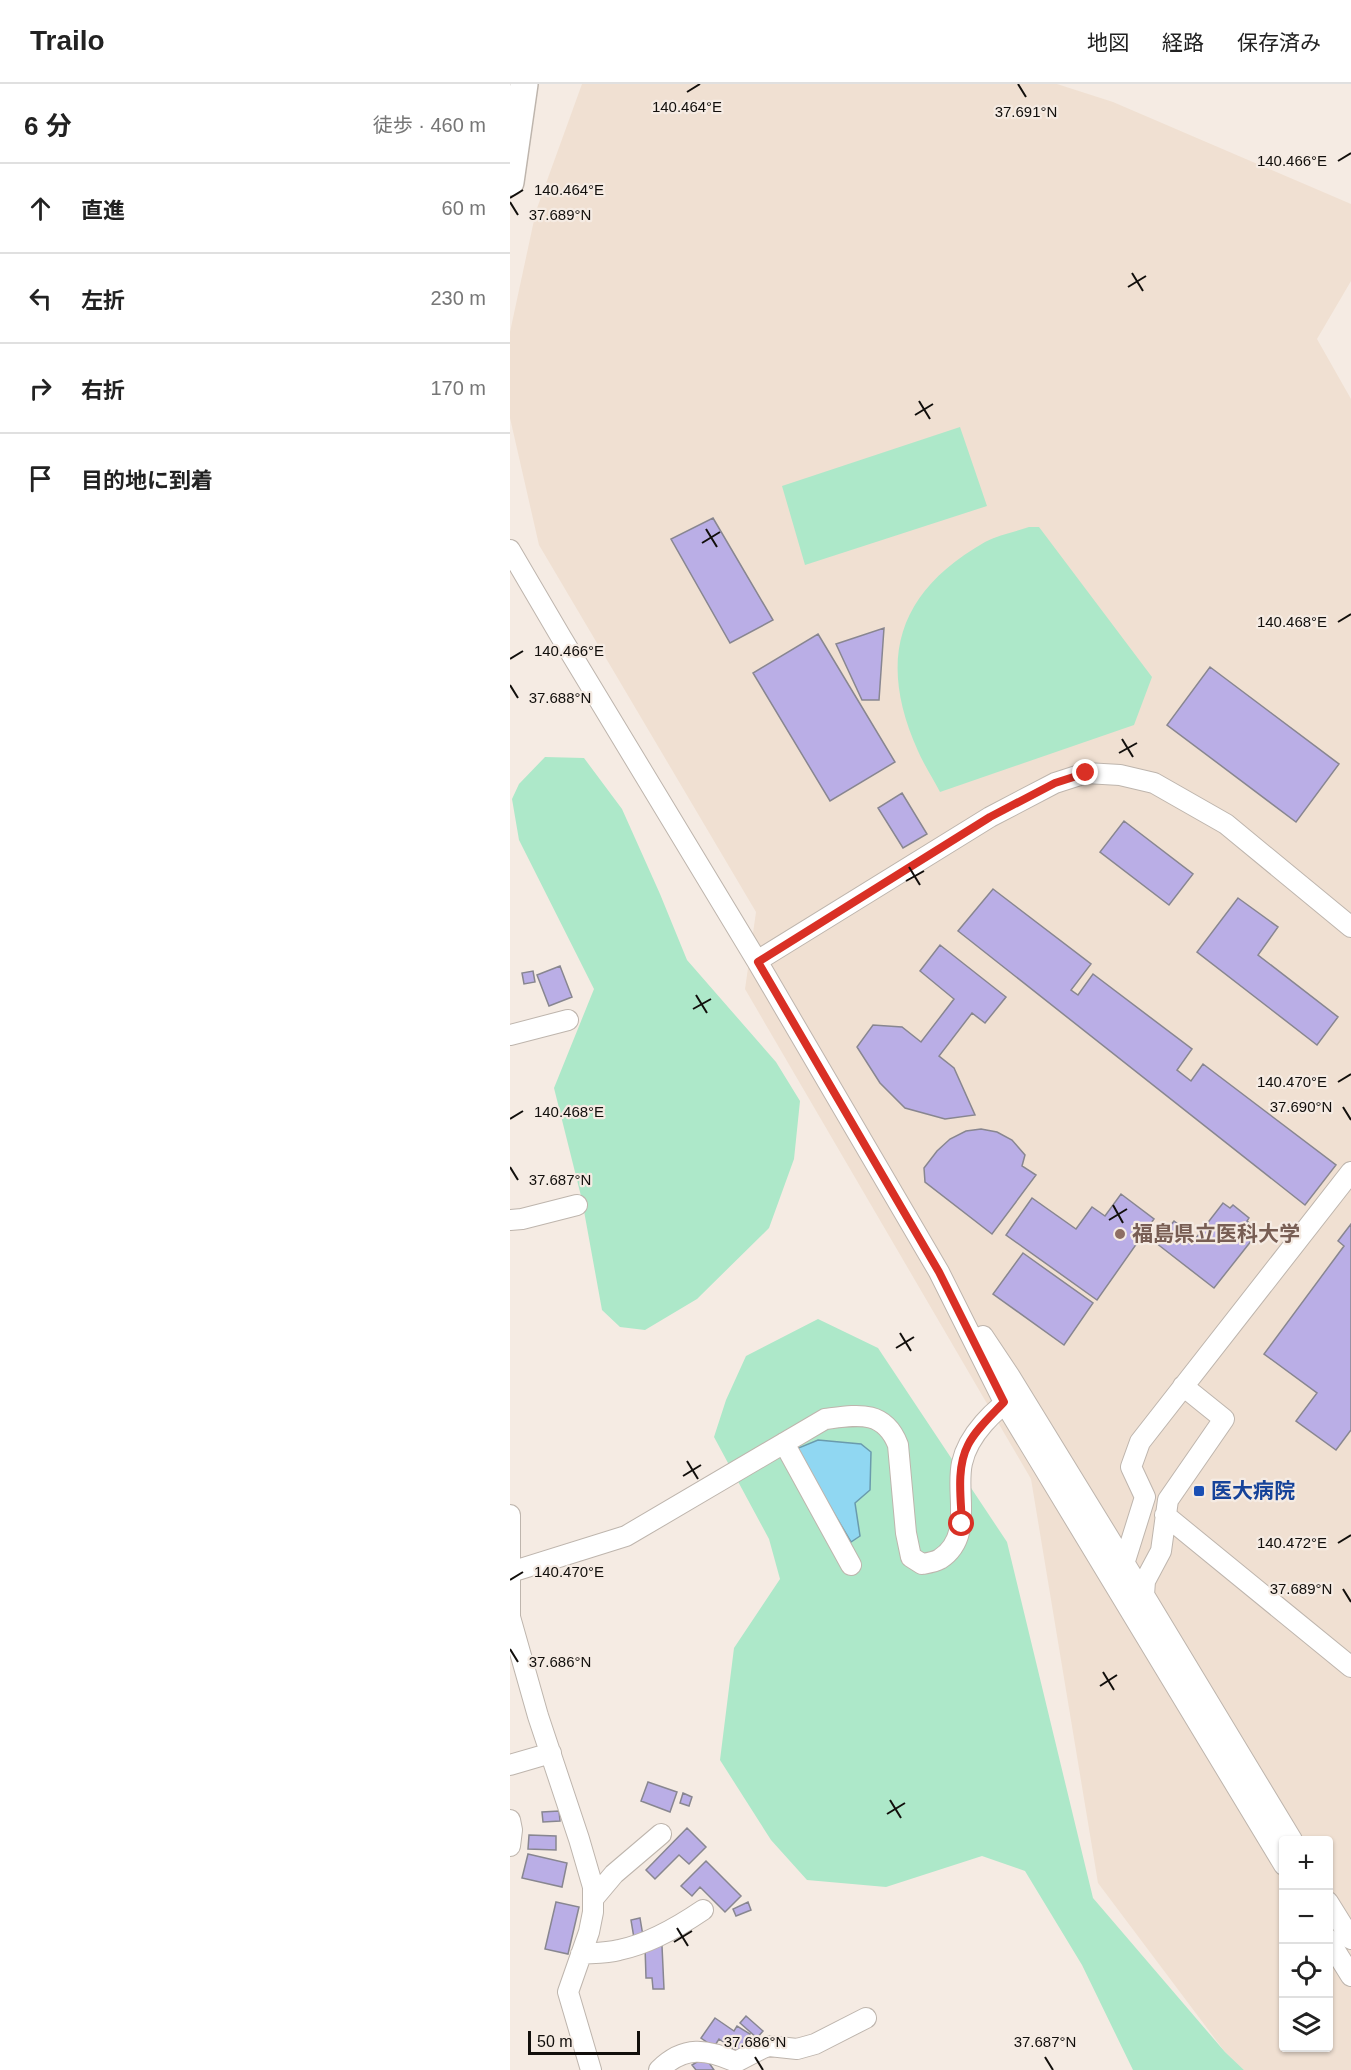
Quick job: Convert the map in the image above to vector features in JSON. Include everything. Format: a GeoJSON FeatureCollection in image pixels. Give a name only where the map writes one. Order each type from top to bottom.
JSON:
{"type":"FeatureCollection","features":[{"type":"Feature","properties":{"kind":"highway"},"geometry":{"type":"LineString","coordinates":[[510,126],[522,84]]}},
{"type":"Feature","properties":{"kind":"highway"},"geometry":{"type":"LineString","coordinates":[[510,182],[522,84]]}},
{"type":"Feature","properties":{"kind":"street"},"geometry":{"type":"LineString","coordinates":[[510,550],[758,962],[939,1272],[1012,1398],[1099,1561],[1279,1857]]}},
{"type":"Feature","properties":{"kind":"street"},"geometry":{"type":"LineString","coordinates":[[758,962],[990,817],[1055,783],[1086,773],[1120,775],[1154,783],[1226,824],[1351,927]]}},
{"type":"Feature","properties":{"kind":"street"},"geometry":{"type":"LineString","coordinates":[[510,1035],[568,1020]]}},
{"type":"Feature","properties":{"kind":"street"},"geometry":{"type":"LineString","coordinates":[[1161,1664],[1162,1655],[1126,1593],[1126,1571],[1145,1497],[1131,1467],[1140,1443],[1351,1172]]}},
{"type":"Feature","properties":{"kind":"street"},"geometry":{"type":"LineString","coordinates":[[510,1220],[577,1205]]}},
{"type":"Feature","properties":{"kind":"street"},"geometry":{"type":"LineString","coordinates":[[1144,1595],[1148,1572],[1160,1554],[1168,1500],[1224,1419],[1184,1386]]}},
{"type":"Feature","properties":{"kind":"street"},"geometry":{"type":"LineString","coordinates":[[511,1572],[626,1536],[825,1419],[852,1416],[869,1416],[884,1423],[893,1433],[898,1445],[906,1533],[911,1557],[922,1564],[940,1559],[952,1547],[962,1524],[961,1465],[968,1445],[987,1421],[1012,1398]]}},
{"type":"Feature","properties":{"kind":"street"},"geometry":{"type":"LineString","coordinates":[[1012,1398],[1069,1475],[1290,1836]]}},
{"type":"Feature","properties":{"kind":"street"},"geometry":{"type":"LineString","coordinates":[[784,1443],[851,1565]]}},
{"type":"Feature","properties":{"kind":"street"},"geometry":{"type":"LineString","coordinates":[[1069,1475],[1079,1480],[1112,1530],[1139,1519]]}},
{"type":"Feature","properties":{"kind":"street"},"geometry":{"type":"LineString","coordinates":[[510,1515],[510,1617],[593,1887],[593,1912],[589,1932],[568,1992],[591,2070]]}},
{"type":"Feature","properties":{"kind":"street"},"geometry":{"type":"LineString","coordinates":[[1165,1515],[1351,1666]]}},
{"type":"Feature","properties":{"kind":"street"},"geometry":{"type":"LineString","coordinates":[[1099,1561],[1126,1571],[1140,1570],[1155,1550],[1160,1548]]}},
{"type":"Feature","properties":{"kind":"street"},"geometry":{"type":"LineString","coordinates":[[510,1765],[550,1753]]}},
{"type":"Feature","properties":{"kind":"street"},"geometry":{"type":"LineString","coordinates":[[510,1820],[512,1830],[510,1846]]}},
{"type":"Feature","properties":{"kind":"street"},"geometry":{"type":"LineString","coordinates":[[592,1899],[614,1874],[661,1834]]}},
{"type":"Feature","properties":{"kind":"street"},"geometry":{"type":"LineString","coordinates":[[1333,1909],[1351,1940]]}},
{"type":"Feature","properties":{"kind":"street"},"geometry":{"type":"LineString","coordinates":[[581,1954],[620,1950],[640,1943],[676,1928],[703,1910]]}},
{"type":"Feature","properties":{"kind":"street"},"geometry":{"type":"LineString","coordinates":[[1332,1944],[1351,1976]]}},
{"type":"Feature","properties":{"kind":"street"},"geometry":{"type":"LineString","coordinates":[[659,2070],[675,2057],[685,2053],[704,2051],[736,2062],[763,2048],[797,2049],[815,2044],[866,2018]]}},
{"type":"Feature","properties":{"kind":"shaded area","name":"福島県立医科大学"},"geometry":{"type":"Polygon","coordinates":[[[582,84],[1057,84],[1113,102],[1351,204],[1351,281],[1317,339],[1351,399],[1351,2070],[1244,2070],[1225,2052],[1098,1883],[1031,1479],[745,989],[756,912],[539,545],[510,418],[510,332],[536,211],[582,84]]]}},
{"type":"Feature","properties":{"kind":"green space"},"geometry":{"type":"Polygon","coordinates":[[[960,427],[987,506],[805,565],[782,486],[960,427]]]}},
{"type":"Feature","properties":{"kind":"green space"},"geometry":{"type":"Polygon","coordinates":[[[1029,527],[1039,527],[1152,677],[1134,725],[940,792],[920,756],[905,718],[899,687],[898,658],[903,631],[914,606],[932,583],[955,562],[985,542],[1029,527]]]}},
{"type":"Feature","properties":{"kind":"green space"},"geometry":{"type":"Polygon","coordinates":[[[545,757],[584,758],[622,809],[687,960],[776,1062],[800,1101],[794,1159],[769,1228],[697,1299],[645,1330],[620,1327],[602,1310],[582,1200],[554,1088],[594,989],[519,840],[512,799],[519,784],[545,757]]]}},
{"type":"Feature","properties":{"kind":"green space"},"geometry":{"type":"Polygon","coordinates":[[[818,1319],[878,1348],[1007,1542],[1093,1898],[1225,2052],[1244,2070],[1133,2070],[1082,1965],[1025,1871],[982,1856],[886,1887],[807,1880],[771,1840],[720,1760],[734,1648],[780,1579],[769,1539],[714,1437],[726,1400],[746,1356],[818,1319]]]}},
{"type":"Feature","properties":{"kind":"water"},"geometry":{"type":"Polygon","coordinates":[[[818,1440],[861,1444],[871,1452],[870,1490],[855,1503],[860,1536],[851,1542],[796,1449],[818,1440]]]}},
{"type":"Feature","properties":{"kind":"building"},"geometry":{"type":"Polygon","coordinates":[[[713,518],[773,620],[730,643],[671,539],[713,518]]]}},
{"type":"Feature","properties":{"kind":"building"},"geometry":{"type":"Polygon","coordinates":[[[884,628],[879,700],[862,700],[836,644],[884,628]]]}},
{"type":"Feature","properties":{"kind":"building"},"geometry":{"type":"Polygon","coordinates":[[[818,634],[895,762],[830,801],[753,673],[818,634]]]}},
{"type":"Feature","properties":{"kind":"building"},"geometry":{"type":"Polygon","coordinates":[[[1210,667],[1339,764],[1296,822],[1167,725],[1210,667]]]}},
{"type":"Feature","properties":{"kind":"building"},"geometry":{"type":"Polygon","coordinates":[[[902,793],[927,834],[903,848],[878,808],[902,793]]]}},
{"type":"Feature","properties":{"kind":"building"},"geometry":{"type":"Polygon","coordinates":[[[1124,821],[1193,874],[1169,905],[1100,852],[1124,821]]]}},
{"type":"Feature","properties":{"kind":"building"},"geometry":{"type":"Polygon","coordinates":[[[993,889],[1091,964],[1071,990],[1078,995],[1093,974],[1192,1049],[1177,1070],[1191,1081],[1203,1064],[1336,1165],[1305,1205],[958,931],[993,889]]]}},
{"type":"Feature","properties":{"kind":"building"},"geometry":{"type":"Polygon","coordinates":[[[1238,898],[1278,927],[1258,955],[1338,1017],[1317,1045],[1197,952],[1238,898]]]}},
{"type":"Feature","properties":{"kind":"building"},"geometry":{"type":"Polygon","coordinates":[[[940,945],[1006,997],[985,1023],[972,1013],[939,1056],[954,1068],[975,1115],[945,1119],[905,1108],[880,1083],[857,1047],[873,1025],[902,1027],[921,1042],[954,999],[920,971],[940,945]]]}},
{"type":"Feature","properties":{"kind":"building"},"geometry":{"type":"Polygon","coordinates":[[[560,966],[572,997],[549,1006],[537,975],[560,966]]]}},
{"type":"Feature","properties":{"kind":"building"},"geometry":{"type":"Polygon","coordinates":[[[533,971],[535,982],[524,984],[522,973],[533,971]]]}},
{"type":"Feature","properties":{"kind":"building"},"geometry":{"type":"Polygon","coordinates":[[[981,1129],[997,1132],[1012,1140],[1025,1155],[1022,1166],[1036,1175],[992,1234],[925,1182],[924,1168],[937,1151],[950,1139],[966,1131],[981,1129]]]}},
{"type":"Feature","properties":{"kind":"building"},"geometry":{"type":"Polygon","coordinates":[[[1121,1194],[1154,1219],[1097,1300],[1006,1235],[1032,1198],[1076,1229],[1092,1207],[1105,1216],[1121,1194]]]}},
{"type":"Feature","properties":{"kind":"building"},"geometry":{"type":"Polygon","coordinates":[[[1223,1203],[1230,1208],[1233,1205],[1249,1218],[1247,1221],[1259,1231],[1214,1288],[1156,1243],[1174,1221],[1196,1238],[1223,1203]]]}},
{"type":"Feature","properties":{"kind":"building"},"geometry":{"type":"Polygon","coordinates":[[[1351,1224],[1351,1430],[1336,1450],[1296,1421],[1317,1393],[1264,1354],[1344,1246],[1338,1241],[1351,1224]]]}},
{"type":"Feature","properties":{"kind":"building"},"geometry":{"type":"Polygon","coordinates":[[[1023,1253],[1093,1303],[1064,1345],[993,1294],[1023,1253]]]}},
{"type":"Feature","properties":{"kind":"building"},"geometry":{"type":"Polygon","coordinates":[[[648,1782],[677,1792],[670,1812],[641,1801],[648,1782]]]}},
{"type":"Feature","properties":{"kind":"building"},"geometry":{"type":"Polygon","coordinates":[[[683,1793],[692,1797],[689,1806],[680,1803],[683,1793]]]}},
{"type":"Feature","properties":{"kind":"building"},"geometry":{"type":"Polygon","coordinates":[[[559,1811],[560,1821],[543,1822],[542,1812],[559,1811]]]}},
{"type":"Feature","properties":{"kind":"building"},"geometry":{"type":"Polygon","coordinates":[[[687,1828],[706,1847],[689,1864],[679,1855],[655,1879],[646,1870],[687,1828]]]}},
{"type":"Feature","properties":{"kind":"building"},"geometry":{"type":"Polygon","coordinates":[[[529,1835],[556,1836],[556,1850],[528,1849],[529,1835]]]}},
{"type":"Feature","properties":{"kind":"building"},"geometry":{"type":"Polygon","coordinates":[[[528,1854],[567,1863],[562,1887],[522,1878],[528,1854]]]}},
{"type":"Feature","properties":{"kind":"building"},"geometry":{"type":"Polygon","coordinates":[[[706,1861],[741,1896],[725,1912],[700,1887],[692,1896],[681,1886],[706,1861]]]}},
{"type":"Feature","properties":{"kind":"building"},"geometry":{"type":"Polygon","coordinates":[[[556,1902],[579,1907],[568,1954],[545,1949],[556,1902]]]}},
{"type":"Feature","properties":{"kind":"building"},"geometry":{"type":"Polygon","coordinates":[[[748,1902],[751,1910],[736,1916],[733,1909],[748,1902]]]}},
{"type":"Feature","properties":{"kind":"building"},"geometry":{"type":"Polygon","coordinates":[[[640,1918],[643,1936],[634,1938],[631,1920],[640,1918]]]}},
{"type":"Feature","properties":{"kind":"building"},"geometry":{"type":"Polygon","coordinates":[[[645,1946],[662,1946],[664,1989],[653,1989],[652,1978],[646,1978],[645,1946]]]}},
{"type":"Feature","properties":{"kind":"building"},"geometry":{"type":"Polygon","coordinates":[[[746,2016],[763,2031],[757,2038],[740,2023],[746,2016]]]}},
{"type":"Feature","properties":{"kind":"building"},"geometry":{"type":"Polygon","coordinates":[[[715,2018],[734,2031],[737,2026],[750,2034],[738,2052],[719,2039],[714,2047],[701,2038],[715,2018]]]}},
{"type":"Feature","properties":{"kind":"building"},"geometry":{"type":"Polygon","coordinates":[[[705,2057],[714,2070],[696,2070],[692,2065],[705,2057]]]}},
{"type":"Feature","properties":{"kind":"place","name":"福島県立医科大学"},"geometry":{"type":"Point","coordinates":[1120,1234]}},
{"type":"Feature","properties":{"kind":"place","name":"医大病院"},"geometry":{"type":"Point","coordinates":[1199,1491]}},
{"type":"Feature","properties":{"kind":"route"},"geometry":{"type":"LineString","coordinates":[[962,1524],[961,1465],[968,1445],[1004,1402],[939,1272],[758,962],[990,817],[1055,783],[1086,773]]}}]}
